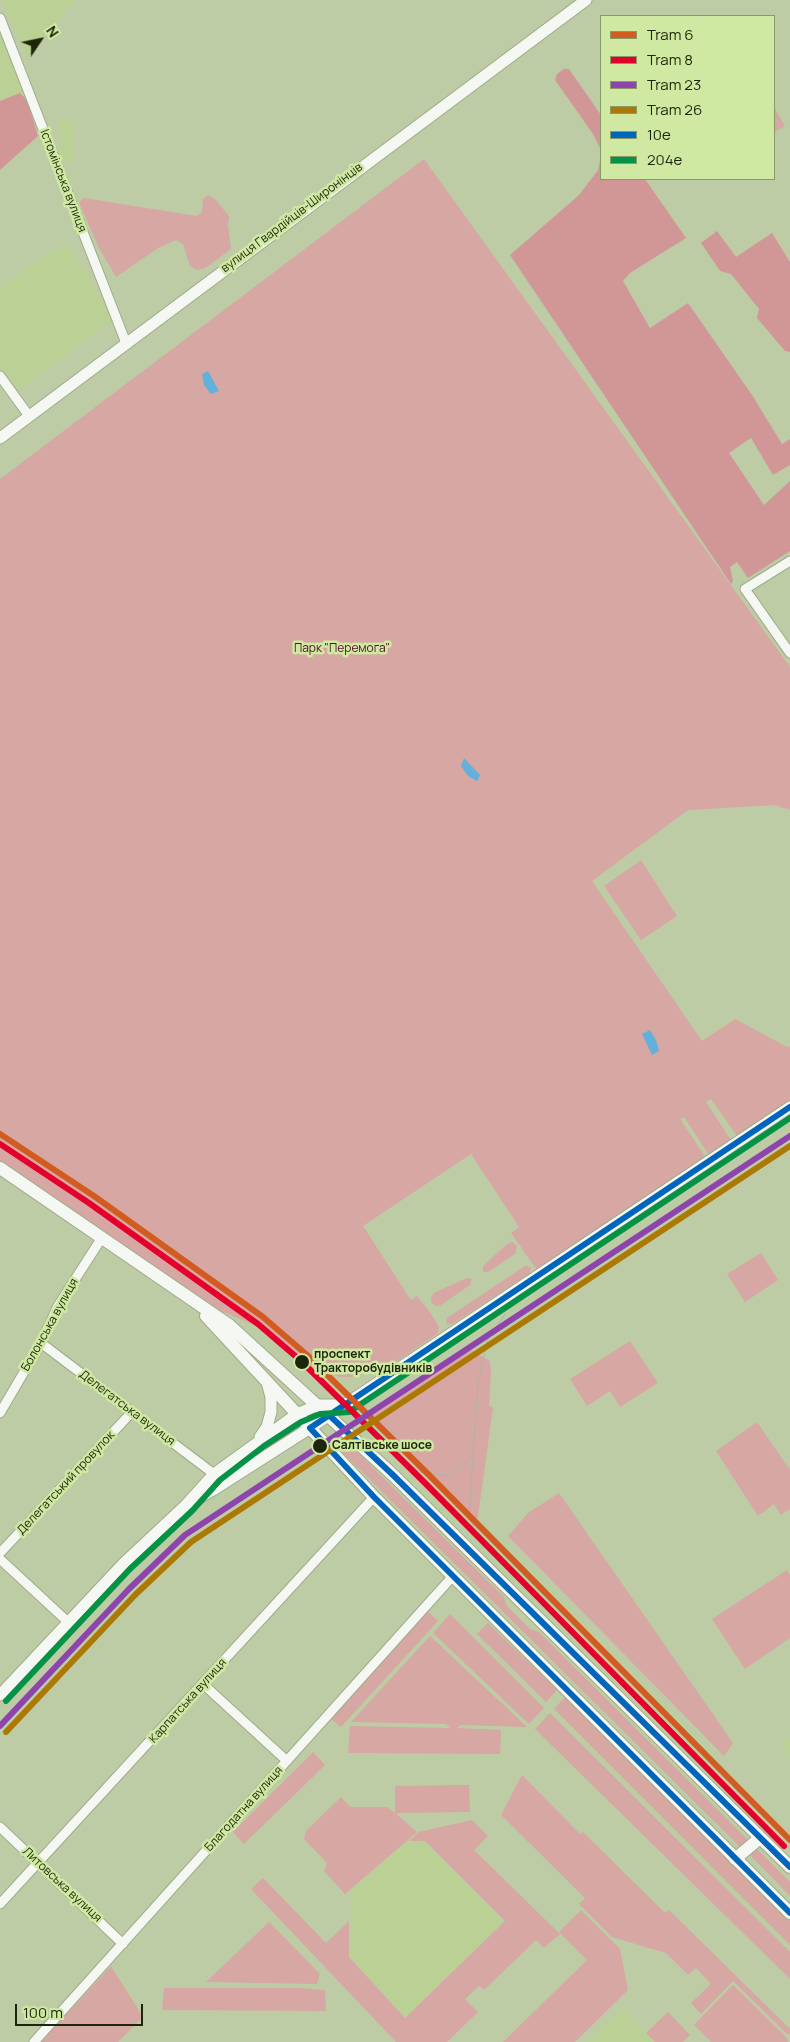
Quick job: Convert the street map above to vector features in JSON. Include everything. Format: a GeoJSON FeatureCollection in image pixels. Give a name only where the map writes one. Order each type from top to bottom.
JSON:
{"type":"FeatureCollection","features":[{"type":"Feature","properties":{"kind":"main road","name":"вулиця Гвардійців-Широнінців"},"geometry":{"type":"LineString","coordinates":[[0,438],[586,0]]}},
{"type":"Feature","properties":{"kind":"main road"},"geometry":{"type":"LineString","coordinates":[[186,1504],[213,1490],[310,1428],[790,1106]]}},
{"type":"Feature","properties":{"kind":"main road"},"geometry":{"type":"LineString","coordinates":[[0,1168],[229,1325],[393,1475],[790,1867]]}},
{"type":"Feature","properties":{"kind":"main road"},"geometry":{"type":"LineString","coordinates":[[179,1290],[374,1497],[790,1913]]}},
{"type":"Feature","properties":{"kind":"main road"},"geometry":{"type":"LineString","coordinates":[[258,1439],[267,1426],[271,1412],[271,1397],[267,1382]]}},
{"type":"Feature","properties":{"kind":"main road"},"geometry":{"type":"LineString","coordinates":[[0,1695],[124,1563],[186,1504],[214,1474],[258,1439],[297,1414],[318,1405],[344,1405]]}},
{"type":"Feature","properties":{"kind":"main road"},"geometry":{"type":"LineString","coordinates":[[735,1858],[760,1838]]}},
{"type":"Feature","properties":{"kind":"street","name":"Істомінська вулиця"},"geometry":{"type":"LineString","coordinates":[[0,18],[126,343]]}},
{"type":"Feature","properties":{"kind":"street"},"geometry":{"type":"LineString","coordinates":[[0,376],[29,416]]}},
{"type":"Feature","properties":{"kind":"street"},"geometry":{"type":"LineString","coordinates":[[790,561],[745,590],[790,654]]}},
{"type":"Feature","properties":{"kind":"street","name":"Болонська вулиця"},"geometry":{"type":"LineString","coordinates":[[0,1413],[41,1343],[58,1306],[101,1239]]}},
{"type":"Feature","properties":{"kind":"street","name":"Делегатська вулиця"},"geometry":{"type":"LineString","coordinates":[[41,1343],[214,1474]]}},
{"type":"Feature","properties":{"kind":"street","name":"Делегатський провулок"},"geometry":{"type":"LineString","coordinates":[[0,1553],[131,1413]]}},
{"type":"Feature","properties":{"kind":"street","name":"Карпатська вулиця"},"geometry":{"type":"LineString","coordinates":[[0,1904],[39,1864],[374,1497]]}},
{"type":"Feature","properties":{"kind":"street"},"geometry":{"type":"LineString","coordinates":[[0,1559],[68,1622]]}},
{"type":"Feature","properties":{"kind":"street","name":"Благодатна вулиця"},"geometry":{"type":"LineString","coordinates":[[34,2042],[453,1576]]}},
{"type":"Feature","properties":{"kind":"street"},"geometry":{"type":"LineString","coordinates":[[203,1684],[287,1761]]}},
{"type":"Feature","properties":{"kind":"street","name":"Литовська вулиця"},"geometry":{"type":"LineString","coordinates":[[0,1827],[123,1944]]}},
{"type":"Feature","properties":{"kind":"shaded area"},"geometry":{"type":"Polygon","coordinates":[[[3,0],[76,0],[27,58],[3,0]]]}},
{"type":"Feature","properties":{"kind":"shaded area"},"geometry":{"type":"Polygon","coordinates":[[[0,18],[28,90],[0,101],[0,18]]]}},
{"type":"Feature","properties":{"kind":"shaded area"},"geometry":{"type":"Polygon","coordinates":[[[564,69],[569,69],[600,114],[600,148],[593,134],[555,80],[557,74],[564,69]]]}},
{"type":"Feature","properties":{"kind":"shaded area"},"geometry":{"type":"Polygon","coordinates":[[[20,93],[27,100],[38,136],[0,170],[0,101],[20,93]]]}},
{"type":"Feature","properties":{"kind":"shaded area"},"geometry":{"type":"Polygon","coordinates":[[[59,120],[73,120],[73,161],[59,161],[59,120]]]}},
{"type":"Feature","properties":{"kind":"shaded area"},"geometry":{"type":"Polygon","coordinates":[[[600,160],[600,180],[646,180],[686,238],[630,273],[623,281],[650,328],[688,303],[752,395],[782,444],[790,439],[790,465],[773,475],[751,438],[729,453],[764,505],[790,481],[790,551],[748,578],[737,562],[730,567],[733,581],[731,584],[510,255],[579,195],[598,170],[600,160]]]}},
{"type":"Feature","properties":{"kind":"shaded area"},"geometry":{"type":"Polygon","coordinates":[[[717,231],[736,257],[772,233],[790,262],[790,352],[785,351],[757,318],[759,309],[731,274],[720,271],[701,243],[717,231]]]}},
{"type":"Feature","properties":{"kind":"shaded area"},"geometry":{"type":"Polygon","coordinates":[[[69,245],[113,320],[18,390],[0,367],[0,288],[47,253],[69,245]]]}},
{"type":"Feature","properties":{"kind":"shaded area"},"geometry":{"type":"Polygon","coordinates":[[[790,1738],[790,1760],[780,1745],[790,1738]]]}},
{"type":"Feature","properties":{"kind":"shaded area"},"geometry":{"type":"Polygon","coordinates":[[[408,1842],[424,1842],[503,1921],[405,2017],[350,1956],[352,1890],[408,1842]]]}},
{"type":"Feature","properties":{"kind":"shaded area"},"geometry":{"type":"Polygon","coordinates":[[[623,2008],[654,2042],[587,2042],[623,2008]]]}},
{"type":"Feature","properties":{"kind":"green space"},"geometry":{"type":"Polygon","coordinates":[[[775,109],[785,126],[775,131],[775,109]]]}},
{"type":"Feature","properties":{"kind":"green space","name":"Парк \"Перемога\""},"geometry":{"type":"Polygon","coordinates":[[[424,159],[790,667],[790,810],[775,805],[688,810],[592,881],[702,1041],[735,1019],[787,1047],[790,1046],[790,1100],[737,1136],[711,1099],[706,1102],[731,1140],[709,1155],[684,1117],[680,1119],[706,1158],[537,1270],[511,1233],[519,1227],[471,1154],[363,1226],[411,1300],[417,1296],[430,1312],[439,1327],[438,1333],[400,1359],[379,1369],[353,1377],[340,1377],[304,1366],[282,1349],[263,1329],[219,1310],[0,1161],[0,479],[424,159]]]}},
{"type":"Feature","properties":{"kind":"green space"},"geometry":{"type":"Polygon","coordinates":[[[208,195],[215,199],[229,216],[228,225],[231,248],[226,253],[205,268],[197,270],[190,266],[183,244],[176,240],[158,248],[116,277],[99,248],[80,205],[80,201],[84,198],[197,216],[202,212],[203,199],[208,195]]]}},
{"type":"Feature","properties":{"kind":"green space"},"geometry":{"type":"Polygon","coordinates":[[[641,860],[677,916],[641,940],[604,886],[641,860]]]}},
{"type":"Feature","properties":{"kind":"green space"},"geometry":{"type":"Polygon","coordinates":[[[512,1242],[517,1246],[515,1254],[488,1272],[483,1272],[483,1266],[507,1244],[512,1242]]]}},
{"type":"Feature","properties":{"kind":"green space"},"geometry":{"type":"Polygon","coordinates":[[[761,1253],[778,1280],[745,1302],[727,1274],[761,1253]]]}},
{"type":"Feature","properties":{"kind":"green space"},"geometry":{"type":"Polygon","coordinates":[[[525,1266],[531,1267],[530,1273],[452,1324],[446,1323],[447,1318],[525,1266]]]}},
{"type":"Feature","properties":{"kind":"green space"},"geometry":{"type":"Polygon","coordinates":[[[467,1278],[472,1279],[470,1285],[441,1305],[436,1306],[431,1302],[431,1297],[434,1293],[467,1278]]]}},
{"type":"Feature","properties":{"kind":"green space"},"geometry":{"type":"Polygon","coordinates":[[[630,1341],[658,1383],[620,1407],[610,1391],[587,1406],[570,1379],[630,1341]]]}},
{"type":"Feature","properties":{"kind":"green space"},"geometry":{"type":"Polygon","coordinates":[[[466,1347],[490,1361],[491,1371],[489,1405],[493,1408],[477,1523],[368,1414],[466,1347]]]}},
{"type":"Feature","properties":{"kind":"green space"},"geometry":{"type":"Polygon","coordinates":[[[757,1422],[790,1470],[790,1509],[781,1515],[774,1504],[758,1516],[716,1451],[757,1422]]]}},
{"type":"Feature","properties":{"kind":"green space"},"geometry":{"type":"Polygon","coordinates":[[[290,1426],[294,1428],[294,1431],[229,1474],[226,1471],[290,1426]]]}},
{"type":"Feature","properties":{"kind":"green space"},"geometry":{"type":"Polygon","coordinates":[[[351,1446],[504,1597],[506,1605],[530,1629],[539,1632],[749,1841],[740,1847],[342,1452],[351,1446]]]}},
{"type":"Feature","properties":{"kind":"green space"},"geometry":{"type":"Polygon","coordinates":[[[559,1493],[733,1743],[724,1756],[508,1536],[528,1513],[559,1493]]]}},
{"type":"Feature","properties":{"kind":"green space"},"geometry":{"type":"Polygon","coordinates":[[[787,1570],[790,1575],[790,1638],[745,1669],[712,1619],[787,1570]]]}},
{"type":"Feature","properties":{"kind":"green space"},"geometry":{"type":"Polygon","coordinates":[[[426,1610],[438,1621],[341,1727],[330,1718],[426,1610]]]}},
{"type":"Feature","properties":{"kind":"green space"},"geometry":{"type":"Polygon","coordinates":[[[450,1614],[544,1708],[529,1724],[433,1633],[450,1614]]]}},
{"type":"Feature","properties":{"kind":"green space"},"geometry":{"type":"Polygon","coordinates":[[[488,1623],[557,1690],[546,1702],[477,1634],[488,1623]]]}},
{"type":"Feature","properties":{"kind":"green space"},"geometry":{"type":"Polygon","coordinates":[[[430,1636],[527,1727],[461,1725],[457,1728],[501,1730],[500,1754],[348,1753],[350,1726],[450,1728],[446,1724],[351,1722],[430,1636]]]}},
{"type":"Feature","properties":{"kind":"green space"},"geometry":{"type":"Polygon","coordinates":[[[565,1697],[790,1920],[790,1945],[554,1709],[565,1697]]]}},
{"type":"Feature","properties":{"kind":"green space"},"geometry":{"type":"Polygon","coordinates":[[[550,1713],[790,1952],[790,1979],[535,1729],[550,1713]]]}},
{"type":"Feature","properties":{"kind":"green space"},"geometry":{"type":"Polygon","coordinates":[[[313,1752],[325,1765],[244,1844],[233,1832],[313,1752]]]}},
{"type":"Feature","properties":{"kind":"green space"},"geometry":{"type":"Polygon","coordinates":[[[522,1775],[580,1834],[583,1832],[665,1913],[669,1910],[790,2029],[790,2033],[788,2035],[733,1981],[701,2014],[691,2003],[711,1984],[696,1968],[688,1975],[666,1953],[612,1937],[579,1904],[585,1898],[501,1815],[522,1775]]]}},
{"type":"Feature","properties":{"kind":"green space"},"geometry":{"type":"Polygon","coordinates":[[[469,1785],[470,1812],[395,1813],[395,1786],[469,1785]]]}},
{"type":"Feature","properties":{"kind":"green space"},"geometry":{"type":"Polygon","coordinates":[[[341,1797],[350,1807],[387,1807],[417,1832],[345,1894],[324,1871],[327,1863],[304,1839],[306,1831],[341,1797]]]}},
{"type":"Feature","properties":{"kind":"green space"},"geometry":{"type":"Polygon","coordinates":[[[472,1820],[488,1836],[474,1850],[560,1934],[544,1948],[536,1940],[484,1990],[479,1986],[465,1999],[478,2012],[447,2042],[396,2042],[251,1889],[263,1878],[326,1943],[349,1921],[349,1957],[405,2018],[505,1921],[425,1841],[409,1841],[419,1832],[472,1820]]]}},
{"type":"Feature","properties":{"kind":"green space"},"geometry":{"type":"Polygon","coordinates":[[[755,1847],[790,1882],[790,1896],[748,1853],[755,1847]]]}},
{"type":"Feature","properties":{"kind":"green space"},"geometry":{"type":"Polygon","coordinates":[[[581,1910],[620,1949],[628,1990],[575,2042],[503,2042],[587,1960],[559,1932],[581,1910]]]}},
{"type":"Feature","properties":{"kind":"green space"},"geometry":{"type":"Polygon","coordinates":[[[269,1922],[320,1974],[317,1984],[206,1982],[269,1922]]]}},
{"type":"Feature","properties":{"kind":"green space"},"geometry":{"type":"Polygon","coordinates":[[[111,1966],[143,2017],[118,2042],[41,2042],[111,1966]]]}},
{"type":"Feature","properties":{"kind":"green space"},"geometry":{"type":"Polygon","coordinates":[[[733,1985],[786,2037],[788,2042],[711,2042],[694,2025],[733,1985]]]}},
{"type":"Feature","properties":{"kind":"green space"},"geometry":{"type":"Polygon","coordinates":[[[164,1988],[300,1988],[325,1990],[326,2011],[162,2010],[164,1988]]]}},
{"type":"Feature","properties":{"kind":"green space"},"geometry":{"type":"Polygon","coordinates":[[[668,2012],[690,2035],[683,2042],[655,2042],[646,2033],[668,2012]]]}},
{"type":"Feature","properties":{"kind":"water"},"geometry":{"type":"Polygon","coordinates":[[[208,371],[219,391],[211,394],[204,385],[202,374],[208,371]]]}},
{"type":"Feature","properties":{"kind":"water"},"geometry":{"type":"Polygon","coordinates":[[[464,758],[480,775],[477,781],[468,776],[461,766],[464,758]]]}},
{"type":"Feature","properties":{"kind":"water"},"geometry":{"type":"Polygon","coordinates":[[[650,1030],[656,1040],[659,1051],[652,1055],[642,1034],[650,1030]]]}},
{"type":"Feature","properties":{"kind":"tram line","name":"6"},"geometry":{"type":"LineString","coordinates":[[0,1134],[94,1196],[263,1317],[307,1355],[429,1475],[790,1840]]}},
{"type":"Feature","properties":{"kind":"tram line","name":"23"},"geometry":{"type":"LineString","coordinates":[[0,1726],[129,1589],[185,1535],[790,1136]]}},
{"type":"Feature","properties":{"kind":"tram line","name":"8"},"geometry":{"type":"LineString","coordinates":[[0,1144],[89,1203],[258,1324],[301,1361],[423,1481],[784,1846]]}},
{"type":"Feature","properties":{"kind":"tram line","name":"26"},"geometry":{"type":"LineString","coordinates":[[6,1732],[135,1595],[191,1542],[790,1146]]}},
{"type":"Feature","properties":{"kind":"tram line"},"geometry":{"type":"LineString","coordinates":[[473,1526],[469,1516],[478,1382],[487,1341],[505,1314]]}},
{"type":"Feature","properties":{"kind":"tram line"},"geometry":{"type":"LineString","coordinates":[[413,1467],[424,1474],[447,1475],[465,1465],[473,1454]]}},
{"type":"Feature","properties":{"kind":"transit line","name":"10е"},"geometry":{"type":"LineString","coordinates":[[790,1107],[310,1428],[374,1497],[790,1913]]}},
{"type":"Feature","properties":{"kind":"transit line","name":"204е"},"geometry":{"type":"LineString","coordinates":[[6,1701],[130,1569],[192,1511],[220,1480],[264,1446],[301,1422],[320,1414],[349,1412],[790,1118]]}},
{"type":"Feature","properties":{"kind":"transit line","name":"10е"},"geometry":{"type":"LineString","coordinates":[[329,1415],[393,1475],[790,1867]]}},
{"type":"Feature","properties":{"kind":"place","name":"проспект Тракторобудівників"},"geometry":{"type":"Point","coordinates":[302,1362]}},
{"type":"Feature","properties":{"kind":"place","name":"Салтівське шосе"},"geometry":{"type":"Point","coordinates":[320,1446]}}]}
